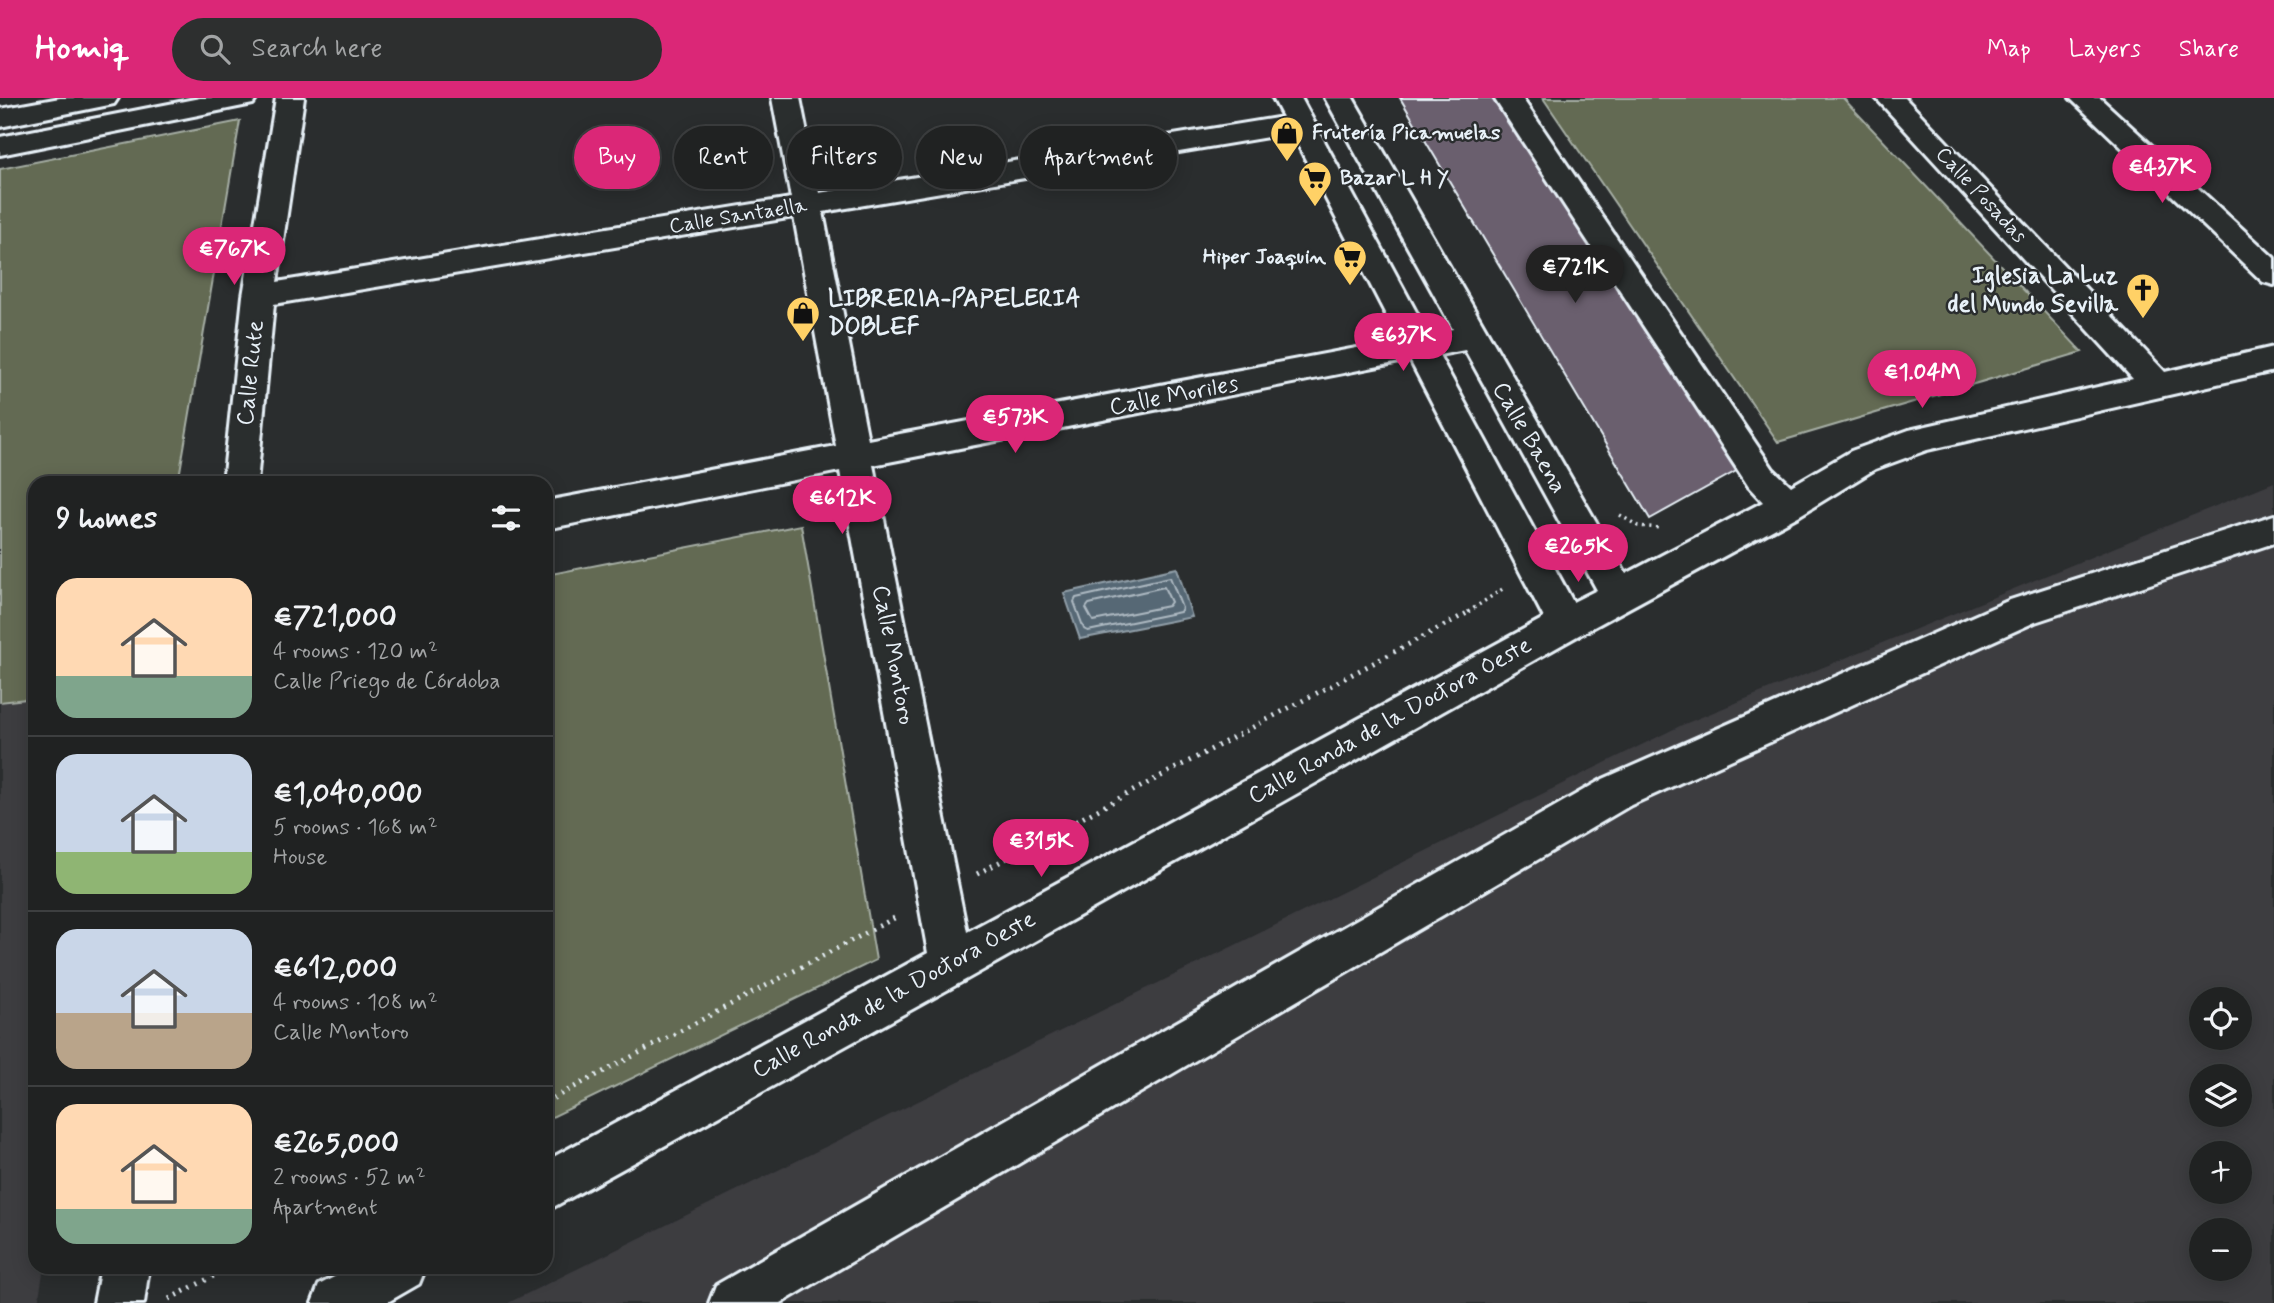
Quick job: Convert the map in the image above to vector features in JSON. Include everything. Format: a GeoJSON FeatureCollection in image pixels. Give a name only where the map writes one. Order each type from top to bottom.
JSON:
{"type":"FeatureCollection","features":[{"type":"Feature","properties":{"kind":"street"},"geometry":{"type":"LineString","coordinates":[[0,118],[104,98]]}},
{"type":"Feature","properties":{"kind":"street"},"geometry":{"type":"LineString","coordinates":[[0,146],[243,98]]}},
{"type":"Feature","properties":{"kind":"street","name":"Calle Rute"},"geometry":{"type":"LineString","coordinates":[[241,476],[259,296],[290,98]]}},
{"type":"Feature","properties":{"kind":"street","name":"Calle Montoro"},"geometry":{"type":"LineString","coordinates":[[786,98],[952,964]]}},
{"type":"Feature","properties":{"kind":"street","name":"Calle Baena"},"geometry":{"type":"LineString","coordinates":[[1339,98],[1619,595]]}},
{"type":"Feature","properties":{"kind":"street"},"geometry":{"type":"LineString","coordinates":[[1508,98],[1761,478],[1788,505]]}},
{"type":"Feature","properties":{"kind":"street","name":"Calle Posadas"},"geometry":{"type":"LineString","coordinates":[[1890,98],[2157,384]]}},
{"type":"Feature","properties":{"kind":"street"},"geometry":{"type":"LineString","coordinates":[[2084,98],[2274,275]]}},
{"type":"Feature","properties":{"kind":"street"},"geometry":{"type":"LineString","coordinates":[[1294,111],[1566,624]]}},
{"type":"Feature","properties":{"kind":"street","name":"Calle Santaella"},"geometry":{"type":"LineString","coordinates":[[259,296],[806,205],[1294,111]]}},
{"type":"Feature","properties":{"kind":"street","name":"Calle Moriles"},"geometry":{"type":"LineString","coordinates":[[553,514],[1472,337]]}},
{"type":"Feature","properties":{"kind":"street","name":"Calle Ronda de la Doctora Oeste"},"geometry":{"type":"LineString","coordinates":[[553,1183],[1566,624],[1788,505],[1864,460],[1921,439],[2274,359]]}},
{"type":"Feature","properties":{"kind":"street"},"geometry":{"type":"LineString","coordinates":[[734,1303],[1617,792],[2023,611],[2274,529]]}},
{"type":"Feature","properties":{"kind":"street"},"geometry":{"type":"LineString","coordinates":[[119,1303],[124,1274]]}},
{"type":"Feature","properties":{"kind":"street"},"geometry":{"type":"LineString","coordinates":[[337,1303],[389,1274]]}},
{"type":"Feature","properties":{"kind":"path"},"geometry":{"type":"LineString","coordinates":[[553,1098],[1487,602],[1505,587],[1498,561],[1504,550],[1521,540]]}},
{"type":"Feature","properties":{"kind":"path"},"geometry":{"type":"LineString","coordinates":[[162,1303],[218,1274]]}},
{"type":"Feature","properties":{"kind":"shaded area"},"geometry":{"type":"Polygon","coordinates":[[[2274,482],[2274,1303],[508,1303],[1682,725],[2274,482]]]}},
{"type":"Feature","properties":{"kind":"shaded area"},"geometry":{"type":"Polygon","coordinates":[[[28,699],[28,1274],[43,1274],[38,1303],[0,1303],[0,702],[28,699]]]}},
{"type":"Feature","properties":{"kind":"green space"},"geometry":{"type":"Polygon","coordinates":[[[1543,98],[1843,98],[2082,352],[1778,442],[1543,98]]]}},
{"type":"Feature","properties":{"kind":"green space"},"geometry":{"type":"Polygon","coordinates":[[[240,121],[179,476],[28,476],[28,699],[0,702],[0,169],[240,121]]]}},
{"type":"Feature","properties":{"kind":"green space"},"geometry":{"type":"Polygon","coordinates":[[[801,525],[876,960],[553,1117],[553,574],[801,525]]]}},
{"type":"Feature","properties":{"kind":"water"},"geometry":{"type":"Polygon","coordinates":[[[1177,568],[1192,617],[1080,639],[1064,593],[1177,568]]]}},
{"type":"Feature","properties":{"kind":"building"},"geometry":{"type":"Polygon","coordinates":[[[1400,98],[1493,98],[1740,469],[1650,519],[1400,98]]]}},
{"type":"Feature","properties":{"kind":"place","name":"Frutería Picamuelas"},"geometry":{"type":"Point","coordinates":[1287,163]}},
{"type":"Feature","properties":{"kind":"place","name":"Bazar L H Y"},"geometry":{"type":"Point","coordinates":[1315,208]}},
{"type":"Feature","properties":{"kind":"place","name":"Hiper Joaquin"},"geometry":{"type":"Point","coordinates":[1350,287]}},
{"type":"Feature","properties":{"kind":"place","name":"Iglesia La Luz del Mundo Sevilla"},"geometry":{"type":"Point","coordinates":[2143,320]}},
{"type":"Feature","properties":{"kind":"place","name":"LIBRERIA-PAPELERIA DOBLEF"},"geometry":{"type":"Point","coordinates":[803,343]}}]}
